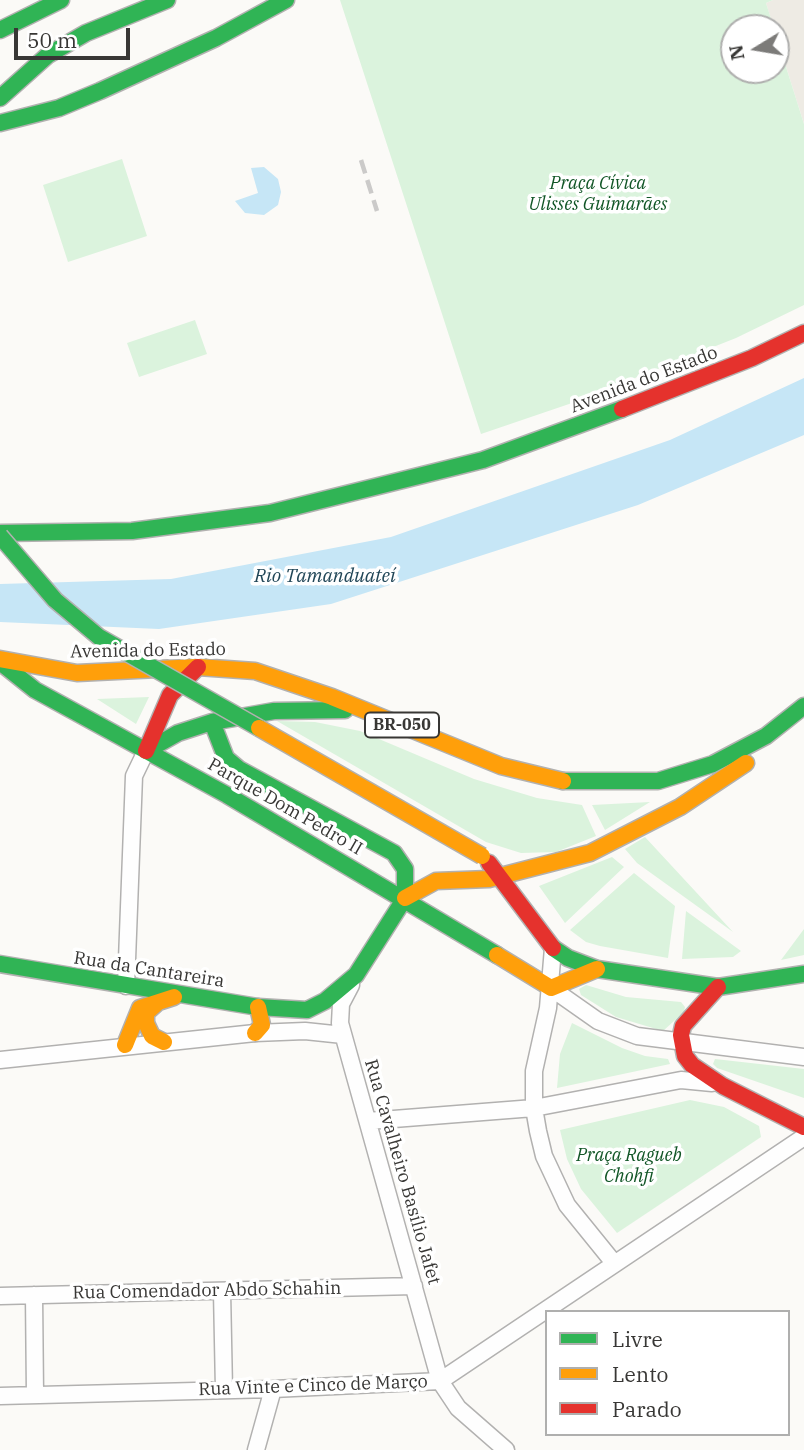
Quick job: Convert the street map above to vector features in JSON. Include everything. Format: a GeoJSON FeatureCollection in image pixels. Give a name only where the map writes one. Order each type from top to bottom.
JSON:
{"type":"FeatureCollection","features":[{"type":"Feature","properties":{"kind":"main road"},"geometry":{"type":"LineString","coordinates":[[0,123],[59,107],[100,91],[216,38],[286,0]]}},
{"type":"Feature","properties":{"kind":"main road"},"geometry":{"type":"LineString","coordinates":[[0,98],[48,55],[86,33],[162,2]]}},
{"type":"Feature","properties":{"kind":"main road"},"geometry":{"type":"LineString","coordinates":[[0,30],[48,4]]}},
{"type":"Feature","properties":{"kind":"main road"},"geometry":{"type":"LineString","coordinates":[[0,46],[48,4]]}},
{"type":"Feature","properties":{"kind":"main road","name":"Avenida do Estado"},"geometry":{"type":"LineString","coordinates":[[0,534],[132,531],[270,513],[483,460],[665,392],[804,333]]}},
{"type":"Feature","properties":{"kind":"main road"},"geometry":{"type":"LineString","coordinates":[[0,534],[55,600],[99,637],[482,856],[501,875],[553,948],[568,958],[597,969],[718,987],[804,974]]}},
{"type":"Feature","properties":{"kind":"main road","name":"Avenida do Estado"},"geometry":{"type":"LineString","coordinates":[[0,661],[77,673],[198,667],[255,671],[366,710],[501,766],[553,780],[582,783],[658,781],[734,755],[790,720],[804,706]]}},
{"type":"Feature","properties":{"kind":"main road","name":"Parque Dom Pedro II"},"geometry":{"type":"LineString","coordinates":[[0,661],[35,690],[405,898],[551,988]]}},
{"type":"Feature","properties":{"kind":"main road"},"geometry":{"type":"LineString","coordinates":[[146,751],[155,724],[170,695],[198,667]]}},
{"type":"Feature","properties":{"kind":"main road"},"geometry":{"type":"LineString","coordinates":[[146,751],[178,733],[212,722],[274,711],[366,710]]}},
{"type":"Feature","properties":{"kind":"main road"},"geometry":{"type":"LineString","coordinates":[[212,722],[226,758],[239,769],[394,853],[405,869],[405,898],[436,881],[477,881],[545,867],[590,852],[680,807],[729,777],[758,754],[790,720]]}},
{"type":"Feature","properties":{"kind":"main road","name":"Rua Cavalheiro Basílio Jafet"},"geometry":{"type":"LineString","coordinates":[[293,1010],[317,1006],[356,975],[405,898]]}},
{"type":"Feature","properties":{"kind":"main road","name":"Rua da Cantareira"},"geometry":{"type":"LineString","coordinates":[[0,964],[258,1007],[293,1010]]}},
{"type":"Feature","properties":{"kind":"main road"},"geometry":{"type":"LineString","coordinates":[[551,988],[597,969]]}},
{"type":"Feature","properties":{"kind":"main road"},"geometry":{"type":"LineString","coordinates":[[126,986],[134,1016]]}},
{"type":"Feature","properties":{"kind":"main road"},"geometry":{"type":"LineString","coordinates":[[718,987],[683,1026],[682,1044],[692,1065],[723,1086],[804,1127]]}},
{"type":"Feature","properties":{"kind":"main road"},"geometry":{"type":"LineString","coordinates":[[125,1045],[134,1016],[144,1005],[167,998],[191,996]]}},
{"type":"Feature","properties":{"kind":"main road"},"geometry":{"type":"LineString","coordinates":[[164,1042],[152,1036],[145,1018],[149,1009],[167,998]]}},
{"type":"Feature","properties":{"kind":"main road"},"geometry":{"type":"LineString","coordinates":[[255,1033],[262,1025],[258,1007]]}},
{"type":"Feature","properties":{"kind":"main road"},"geometry":{"type":"LineString","coordinates":[[293,1010],[294,1031]]}},
{"type":"Feature","properties":{"kind":"street"},"geometry":{"type":"LineString","coordinates":[[126,986],[134,776],[139,760],[146,751]]}},
{"type":"Feature","properties":{"kind":"street"},"geometry":{"type":"LineString","coordinates":[[553,948],[551,988],[534,1071],[534,1108],[544,1156],[567,1205],[614,1264]]}},
{"type":"Feature","properties":{"kind":"street","name":"Rua Cavalheiro Basílio Jafet"},"geometry":{"type":"LineString","coordinates":[[356,975],[340,1007],[343,1035],[440,1381],[458,1408],[506,1450]]}},
{"type":"Feature","properties":{"kind":"street","name":"Parque Dom Pedro II"},"geometry":{"type":"LineString","coordinates":[[551,988],[598,1021],[617,1030],[682,1044],[804,1057]]}},
{"type":"Feature","properties":{"kind":"street"},"geometry":{"type":"LineString","coordinates":[[0,1060],[255,1033],[294,1031],[343,1035]]}},
{"type":"Feature","properties":{"kind":"street"},"geometry":{"type":"LineString","coordinates":[[368,1121],[534,1108],[681,1080],[701,1080],[723,1086]]}},
{"type":"Feature","properties":{"kind":"street","name":"Rua Vinte e Cinco de Março"},"geometry":{"type":"LineString","coordinates":[[546,1310],[804,1137]]}},
{"type":"Feature","properties":{"kind":"street","name":"Rua Comendador Abdo Schahin"},"geometry":{"type":"LineString","coordinates":[[0,1296],[414,1286]]}},
{"type":"Feature","properties":{"kind":"street"},"geometry":{"type":"LineString","coordinates":[[222,1291],[223,1391]]}},
{"type":"Feature","properties":{"kind":"street"},"geometry":{"type":"LineString","coordinates":[[34,1296],[35,1395]]}},
{"type":"Feature","properties":{"kind":"street","name":"Rua Vinte e Cinco de Março"},"geometry":{"type":"LineString","coordinates":[[0,1396],[273,1390],[440,1381],[545,1310]]}},
{"type":"Feature","properties":{"kind":"street"},"geometry":{"type":"LineString","coordinates":[[256,1450],[273,1390]]}},
{"type":"Feature","properties":{"kind":"shaded area"},"geometry":{"type":"Polygon","coordinates":[[[773,0],[804,0],[804,124],[790,79],[790,14],[769,14],[766,3],[773,0]]]}},
{"type":"Feature","properties":{"kind":"green space","name":"Praça Cívica Ulisses Guimarães"},"geometry":{"type":"Polygon","coordinates":[[[340,0],[773,0],[766,3],[770,14],[720,14],[720,84],[790,84],[790,80],[804,124],[804,305],[736,338],[572,403],[481,434],[340,0]]]}},
{"type":"Feature","properties":{"kind":"green space"},"geometry":{"type":"Polygon","coordinates":[[[122,159],[147,236],[68,262],[43,185],[122,159]]]}},
{"type":"Feature","properties":{"kind":"green space"},"geometry":{"type":"Polygon","coordinates":[[[195,320],[207,354],[139,377],[127,343],[195,320]]]}},
{"type":"Feature","properties":{"kind":"green space"},"geometry":{"type":"Polygon","coordinates":[[[149,697],[136,724],[97,699],[149,697]]]}},
{"type":"Feature","properties":{"kind":"green space"},"geometry":{"type":"Polygon","coordinates":[[[277,721],[315,722],[360,731],[474,779],[537,798],[582,805],[596,836],[556,852],[521,853],[486,842],[277,721]]]}},
{"type":"Feature","properties":{"kind":"green space"},"geometry":{"type":"Polygon","coordinates":[[[650,802],[605,830],[592,805],[650,802]]]}},
{"type":"Feature","properties":{"kind":"green space"},"geometry":{"type":"Polygon","coordinates":[[[645,837],[733,932],[637,863],[625,849],[645,837]]]}},
{"type":"Feature","properties":{"kind":"green space"},"geometry":{"type":"Polygon","coordinates":[[[612,857],[624,867],[565,923],[539,886],[612,857]]]}},
{"type":"Feature","properties":{"kind":"green space"},"geometry":{"type":"Polygon","coordinates":[[[634,873],[675,906],[668,958],[586,942],[570,930],[634,873]]]}},
{"type":"Feature","properties":{"kind":"green space"},"geometry":{"type":"Polygon","coordinates":[[[686,911],[741,951],[733,957],[682,959],[686,911]]]}},
{"type":"Feature","properties":{"kind":"green space"},"geometry":{"type":"Polygon","coordinates":[[[804,929],[804,955],[781,960],[804,929]]]}},
{"type":"Feature","properties":{"kind":"green space"},"geometry":{"type":"Polygon","coordinates":[[[586,985],[626,997],[681,1002],[685,1007],[684,1012],[663,1031],[616,1017],[581,995],[579,989],[586,985]]]}},
{"type":"Feature","properties":{"kind":"green space"},"geometry":{"type":"Polygon","coordinates":[[[572,1023],[622,1048],[645,1056],[668,1059],[670,1064],[557,1088],[560,1054],[572,1023]]]}},
{"type":"Feature","properties":{"kind":"green space"},"geometry":{"type":"Polygon","coordinates":[[[715,1059],[804,1069],[804,1098],[717,1068],[713,1064],[715,1059]]]}},
{"type":"Feature","properties":{"kind":"green space","name":"Praça Ragueb Chohfi"},"geometry":{"type":"Polygon","coordinates":[[[690,1100],[724,1107],[759,1126],[761,1137],[617,1233],[581,1189],[567,1159],[560,1130],[690,1100]]]}},
{"type":"Feature","properties":{"kind":"water"},"geometry":{"type":"Polygon","coordinates":[[[264,167],[278,179],[281,192],[278,205],[264,215],[245,213],[235,201],[258,193],[251,168],[264,167]]]}},
{"type":"Feature","properties":{"kind":"water","name":"Rio Tamanduateí"},"geometry":{"type":"Polygon","coordinates":[[[804,378],[804,435],[638,505],[331,604],[159,629],[0,622],[0,584],[171,579],[391,537],[670,440],[804,378]]]}},
{"type":"Feature","properties":{"kind":"railway"},"geometry":{"type":"LineString","coordinates":[[361,160],[377,211]]}},
{"type":"Feature","properties":{"kind":"traffic: fast"},"geometry":{"type":"LineString","coordinates":[[0,30],[61,0]]}},
{"type":"Feature","properties":{"kind":"traffic: fast"},"geometry":{"type":"LineString","coordinates":[[0,98],[48,55],[86,33],[167,0]]}},
{"type":"Feature","properties":{"kind":"traffic: fast"},"geometry":{"type":"LineString","coordinates":[[0,123],[59,108],[100,91],[216,38],[286,0]]}},
{"type":"Feature","properties":{"kind":"traffic: fast"},"geometry":{"type":"LineString","coordinates":[[0,533],[132,531],[270,513],[483,460],[622,409]]}},
{"type":"Feature","properties":{"kind":"traffic: fast"},"geometry":{"type":"LineString","coordinates":[[0,536],[55,600],[99,637],[259,728]]}},
{"type":"Feature","properties":{"kind":"traffic: fast"},"geometry":{"type":"LineString","coordinates":[[0,662],[35,690],[227,795],[497,955]]}},
{"type":"Feature","properties":{"kind":"traffic: fast"},"geometry":{"type":"LineString","coordinates":[[563,781],[658,781],[713,764],[766,736],[804,706]]}},
{"type":"Feature","properties":{"kind":"traffic: fast"},"geometry":{"type":"LineString","coordinates":[[146,751],[178,733],[212,722],[274,711],[345,710]]}},
{"type":"Feature","properties":{"kind":"traffic: fast"},"geometry":{"type":"LineString","coordinates":[[212,722],[226,758],[239,769],[394,853],[405,869],[405,898]]}},
{"type":"Feature","properties":{"kind":"traffic: fast"},"geometry":{"type":"LineString","coordinates":[[0,964],[258,1007],[307,1010],[325,1001],[356,975],[405,898]]}},
{"type":"Feature","properties":{"kind":"traffic: fast"},"geometry":{"type":"LineString","coordinates":[[553,948],[568,958],[597,969],[718,987],[804,974]]}},
{"type":"Feature","properties":{"kind":"traffic: slow"},"geometry":{"type":"LineString","coordinates":[[0,659],[77,673],[198,667],[255,671],[332,697],[501,766],[563,781]]}},
{"type":"Feature","properties":{"kind":"traffic: slow"},"geometry":{"type":"LineString","coordinates":[[259,728],[482,856]]}},
{"type":"Feature","properties":{"kind":"traffic: slow"},"geometry":{"type":"LineString","coordinates":[[405,898],[436,881],[489,879],[590,853],[680,807],[746,763]]}},
{"type":"Feature","properties":{"kind":"traffic: slow"},"geometry":{"type":"LineString","coordinates":[[497,955],[551,988],[597,969]]}},
{"type":"Feature","properties":{"kind":"traffic: slow"},"geometry":{"type":"LineString","coordinates":[[125,1045],[140,1008],[174,997]]}},
{"type":"Feature","properties":{"kind":"traffic: slow"},"geometry":{"type":"LineString","coordinates":[[156,1004],[146,1013],[146,1023],[152,1036],[164,1042]]}},
{"type":"Feature","properties":{"kind":"traffic: slow"},"geometry":{"type":"LineString","coordinates":[[255,1033],[262,1025],[258,1007]]}},
{"type":"Feature","properties":{"kind":"traffic: jam"},"geometry":{"type":"LineString","coordinates":[[622,409],[752,358],[804,333]]}},
{"type":"Feature","properties":{"kind":"traffic: jam"},"geometry":{"type":"LineString","coordinates":[[146,751],[170,695],[198,667]]}},
{"type":"Feature","properties":{"kind":"traffic: jam"},"geometry":{"type":"LineString","coordinates":[[489,863],[553,948]]}},
{"type":"Feature","properties":{"kind":"traffic: jam"},"geometry":{"type":"LineString","coordinates":[[718,987],[683,1026],[681,1035],[685,1056],[692,1065],[723,1086],[804,1127]]}}]}
